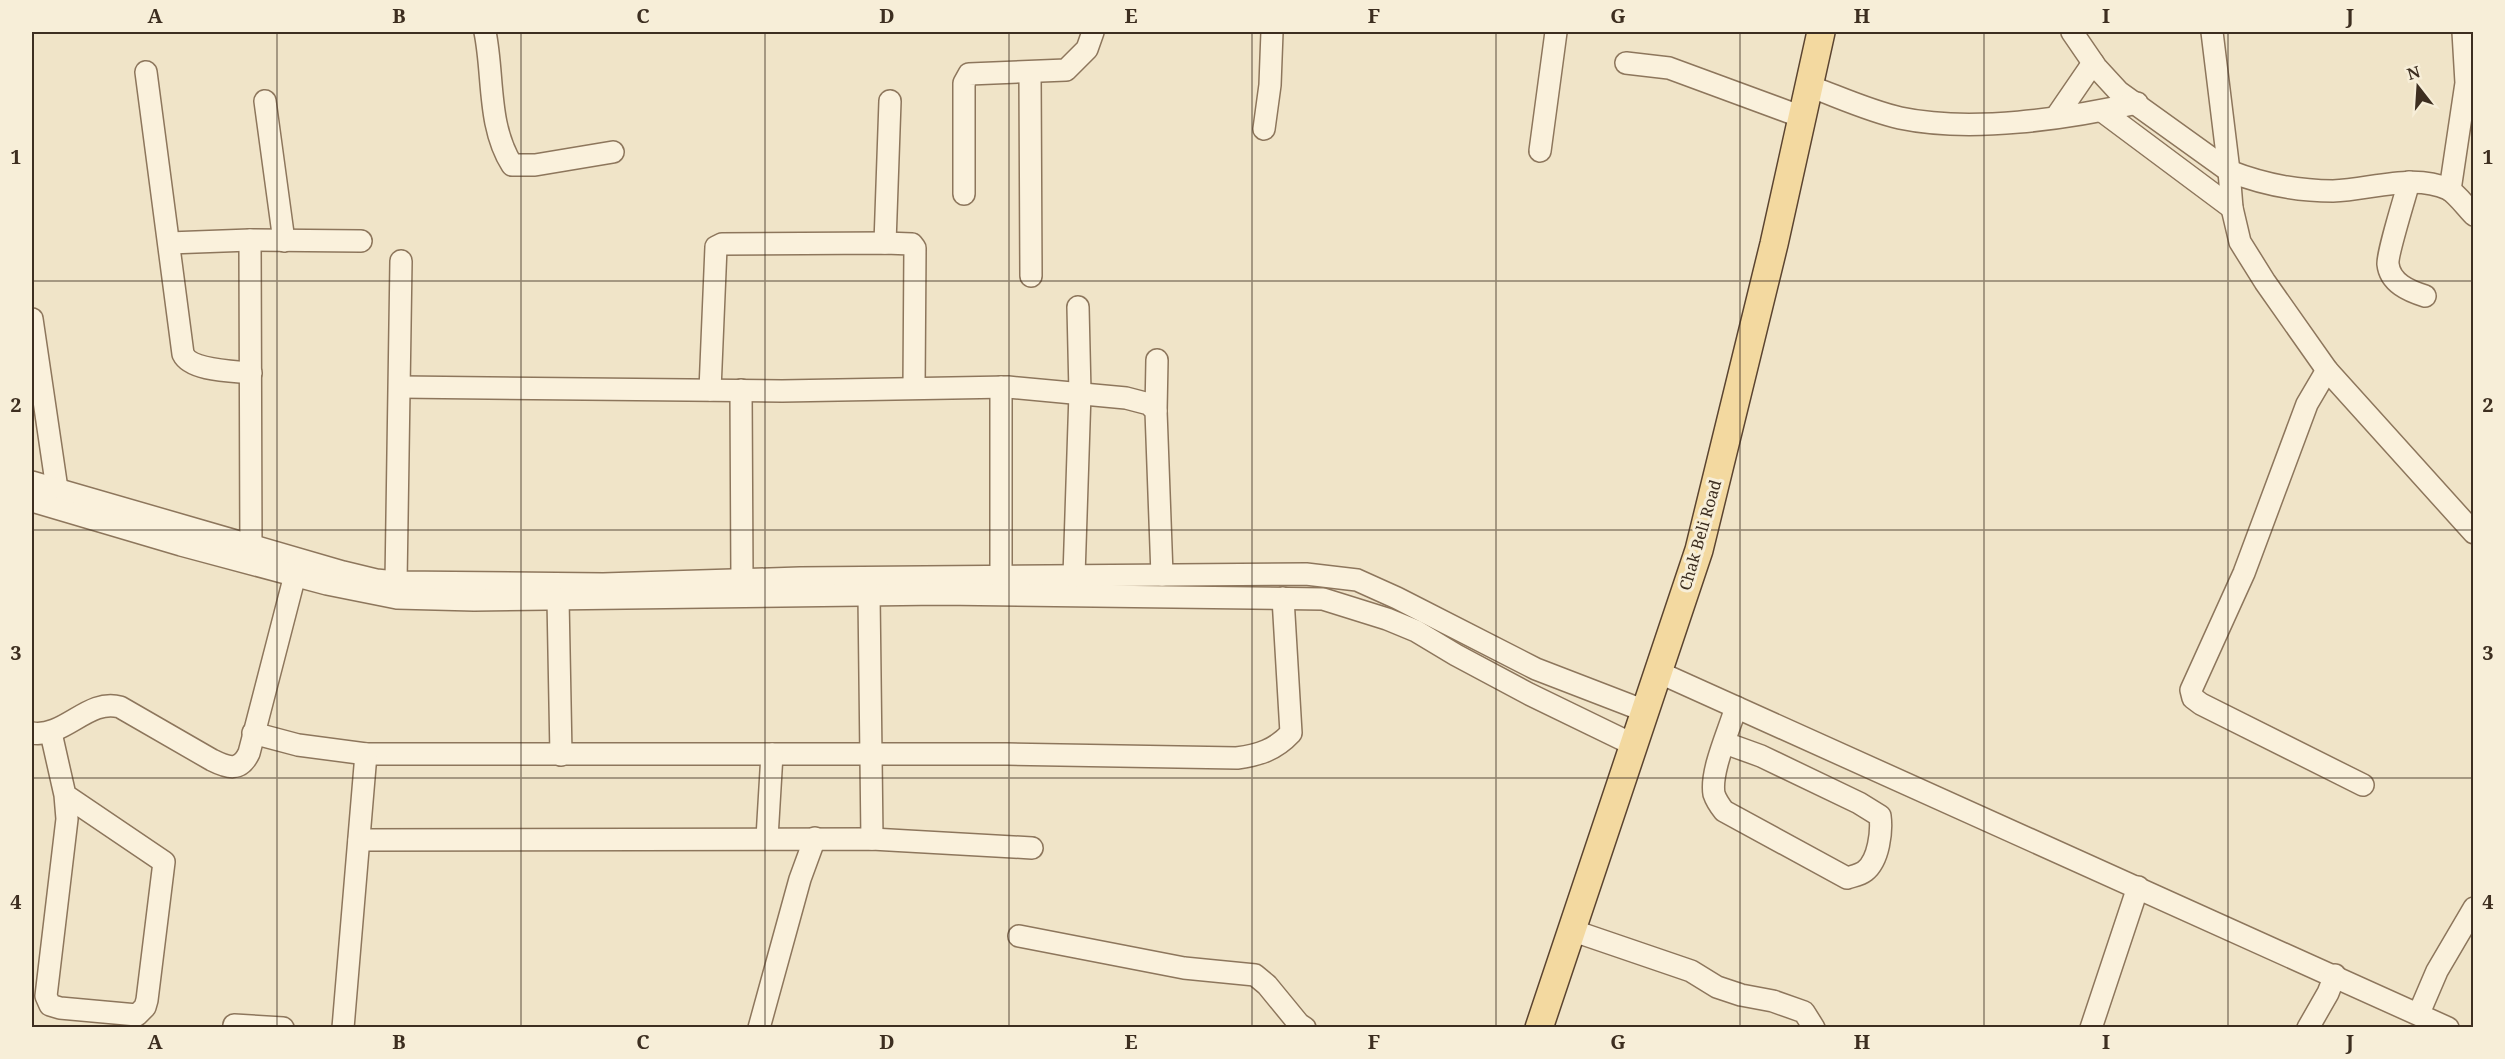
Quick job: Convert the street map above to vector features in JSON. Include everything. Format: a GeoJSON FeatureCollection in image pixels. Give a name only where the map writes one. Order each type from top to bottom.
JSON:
{"type":"FeatureCollection","features":[{"type":"Feature","properties":{"kind":"main road","name":"Chak Beli Road"},"geometry":{"type":"LineString","coordinates":[[1539,1028],[1699,550],[1774,244],[1821,32]]}},
{"type":"Feature","properties":{"kind":"street"},"geometry":{"type":"LineString","coordinates":[[485,32],[497,131],[503,151],[512,165],[535,165],[613,152]]}},
{"type":"Feature","properties":{"kind":"street"},"geometry":{"type":"LineString","coordinates":[[964,194],[964,83],[969,75],[1066,70],[1088,49],[1093,32]]}},
{"type":"Feature","properties":{"kind":"street"},"geometry":{"type":"LineString","coordinates":[[1264,129],[1272,64],[1272,32]]}},
{"type":"Feature","properties":{"kind":"street"},"geometry":{"type":"LineString","coordinates":[[1540,151],[1556,32]]}},
{"type":"Feature","properties":{"kind":"street"},"geometry":{"type":"LineString","coordinates":[[2072,32],[2093,63],[2119,92],[2229,171],[2250,179],[2295,188],[2334,191],[2409,182],[2433,184],[2450,190],[2474,215]]}},
{"type":"Feature","properties":{"kind":"street"},"geometry":{"type":"LineString","coordinates":[[2212,32],[2232,208],[2240,242],[2265,282],[2327,370],[2474,533]]}},
{"type":"Feature","properties":{"kind":"street"},"geometry":{"type":"LineString","coordinates":[[2450,190],[2466,83],[2463,32]]}},
{"type":"Feature","properties":{"kind":"street"},"geometry":{"type":"LineString","coordinates":[[1626,63],[1669,68],[1802,117]]}},
{"type":"Feature","properties":{"kind":"street"},"geometry":{"type":"LineString","coordinates":[[2056,117],[2093,63]]}},
{"type":"Feature","properties":{"kind":"street"},"geometry":{"type":"LineString","coordinates":[[146,72],[185,358],[199,366],[251,374]]}},
{"type":"Feature","properties":{"kind":"street"},"geometry":{"type":"LineString","coordinates":[[1030,73],[1031,276]]}},
{"type":"Feature","properties":{"kind":"street"},"geometry":{"type":"LineString","coordinates":[[1809,86],[1899,117],[1926,122],[1964,124],[2056,117],[2102,111],[2137,103]]}},
{"type":"Feature","properties":{"kind":"street"},"geometry":{"type":"LineString","coordinates":[[265,100],[284,241]]}},
{"type":"Feature","properties":{"kind":"street"},"geometry":{"type":"LineString","coordinates":[[885,243],[890,101]]}},
{"type":"Feature","properties":{"kind":"street"},"geometry":{"type":"LineString","coordinates":[[2102,111],[2232,208]]}},
{"type":"Feature","properties":{"kind":"street"},"geometry":{"type":"LineString","coordinates":[[2166,159],[2182,154],[2182,136]]}},
{"type":"Feature","properties":{"kind":"street"},"geometry":{"type":"LineString","coordinates":[[2190,177],[2189,166],[2192,161],[2205,153]]}},
{"type":"Feature","properties":{"kind":"street"},"geometry":{"type":"LineString","coordinates":[[2409,182],[2388,263],[2393,277],[2407,291],[2425,296]]}},
{"type":"Feature","properties":{"kind":"street"},"geometry":{"type":"LineString","coordinates":[[169,243],[250,240],[361,241]]}},
{"type":"Feature","properties":{"kind":"street"},"geometry":{"type":"LineString","coordinates":[[250,240],[251,554]]}},
{"type":"Feature","properties":{"kind":"street"},"geometry":{"type":"LineString","coordinates":[[710,390],[716,247],[722,244],[912,244],[915,248],[914,388]]}},
{"type":"Feature","properties":{"kind":"street"},"geometry":{"type":"LineString","coordinates":[[396,582],[401,261]]}},
{"type":"Feature","properties":{"kind":"street"},"geometry":{"type":"LineString","coordinates":[[1074,576],[1080,393],[1078,307]]}},
{"type":"Feature","properties":{"kind":"street"},"geometry":{"type":"LineString","coordinates":[[32,318],[57,489]]}},
{"type":"Feature","properties":{"kind":"street"},"geometry":{"type":"LineString","coordinates":[[1157,360],[1156,411],[1161,575]]}},
{"type":"Feature","properties":{"kind":"street"},"geometry":{"type":"LineString","coordinates":[[2327,370],[2307,404],[2244,573],[2191,690],[2193,698],[2201,704],[2363,785]]}},
{"type":"Feature","properties":{"kind":"street"},"geometry":{"type":"LineString","coordinates":[[400,387],[710,390],[1001,387],[1126,398],[1149,404],[1156,411]]}},
{"type":"Feature","properties":{"kind":"street"},"geometry":{"type":"LineString","coordinates":[[1001,387],[1001,577]]}},
{"type":"Feature","properties":{"kind":"street"},"geometry":{"type":"LineString","coordinates":[[741,390],[742,580]]}},
{"type":"Feature","properties":{"kind":"street"},"geometry":{"type":"LineString","coordinates":[[32,482],[251,554],[295,575],[397,598],[558,599],[1001,577],[1306,574],[1357,580],[1536,669],[1645,711]]}},
{"type":"Feature","properties":{"kind":"street"},"geometry":{"type":"LineString","coordinates":[[32,501],[251,554],[376,580],[396,582],[603,584],[742,580],[869,595],[1323,599],[1377,615],[1416,630],[1456,655],[1529,694],[1634,745]]}},
{"type":"Feature","properties":{"kind":"street"},"geometry":{"type":"LineString","coordinates":[[65,795],[164,862],[147,1000],[145,1007],[137,1015],[60,1008],[50,1005],[46,996],[67,819],[65,795],[41,733],[109,703],[120,706],[225,767],[239,766],[244,762],[253,733],[295,575]]}},
{"type":"Feature","properties":{"kind":"street"},"geometry":{"type":"LineString","coordinates":[[869,595],[872,839]]}},
{"type":"Feature","properties":{"kind":"street"},"geometry":{"type":"LineString","coordinates":[[253,733],[298,745],[366,753],[561,755],[871,753],[1237,758],[1259,755],[1280,745],[1291,734],[1283,598]]}},
{"type":"Feature","properties":{"kind":"street"},"geometry":{"type":"LineString","coordinates":[[558,599],[561,755]]}},
{"type":"Feature","properties":{"kind":"street"},"geometry":{"type":"LineString","coordinates":[[1658,672],[2335,975],[2448,1028]]}},
{"type":"Feature","properties":{"kind":"street"},"geometry":{"type":"LineString","coordinates":[[1725,743],[1761,756],[1859,803],[1880,816],[1881,830],[1870,866],[1864,873],[1847,878],[1724,811],[1714,797],[1714,784],[1725,743],[1736,707]]}},
{"type":"Feature","properties":{"kind":"street"},"geometry":{"type":"LineString","coordinates":[[343,1028],[366,753]]}},
{"type":"Feature","properties":{"kind":"street"},"geometry":{"type":"LineString","coordinates":[[767,838],[772,754]]}},
{"type":"Feature","properties":{"kind":"street"},"geometry":{"type":"LineString","coordinates":[[359,840],[815,838],[1032,848]]}},
{"type":"Feature","properties":{"kind":"street"},"geometry":{"type":"LineString","coordinates":[[759,1028],[800,879],[815,838]]}},
{"type":"Feature","properties":{"kind":"street"},"geometry":{"type":"LineString","coordinates":[[2091,1028],[2138,887]]}},
{"type":"Feature","properties":{"kind":"street"},"geometry":{"type":"LineString","coordinates":[[2419,1013],[2437,971],[2474,908]]}},
{"type":"Feature","properties":{"kind":"street"},"geometry":{"type":"LineString","coordinates":[[1572,930],[1691,971],[1717,987],[1773,1001],[1804,1012],[1814,1028]]}},
{"type":"Feature","properties":{"kind":"street"},"geometry":{"type":"LineString","coordinates":[[1018,936],[1184,968],[1255,975],[1267,985],[1299,1024],[1305,1028]]}},
{"type":"Feature","properties":{"kind":"street"},"geometry":{"type":"LineString","coordinates":[[2308,1028],[2318,1013],[2335,975]]}},
{"type":"Feature","properties":{"kind":"street"},"geometry":{"type":"LineString","coordinates":[[234,1025],[283,1028]]}}]}
